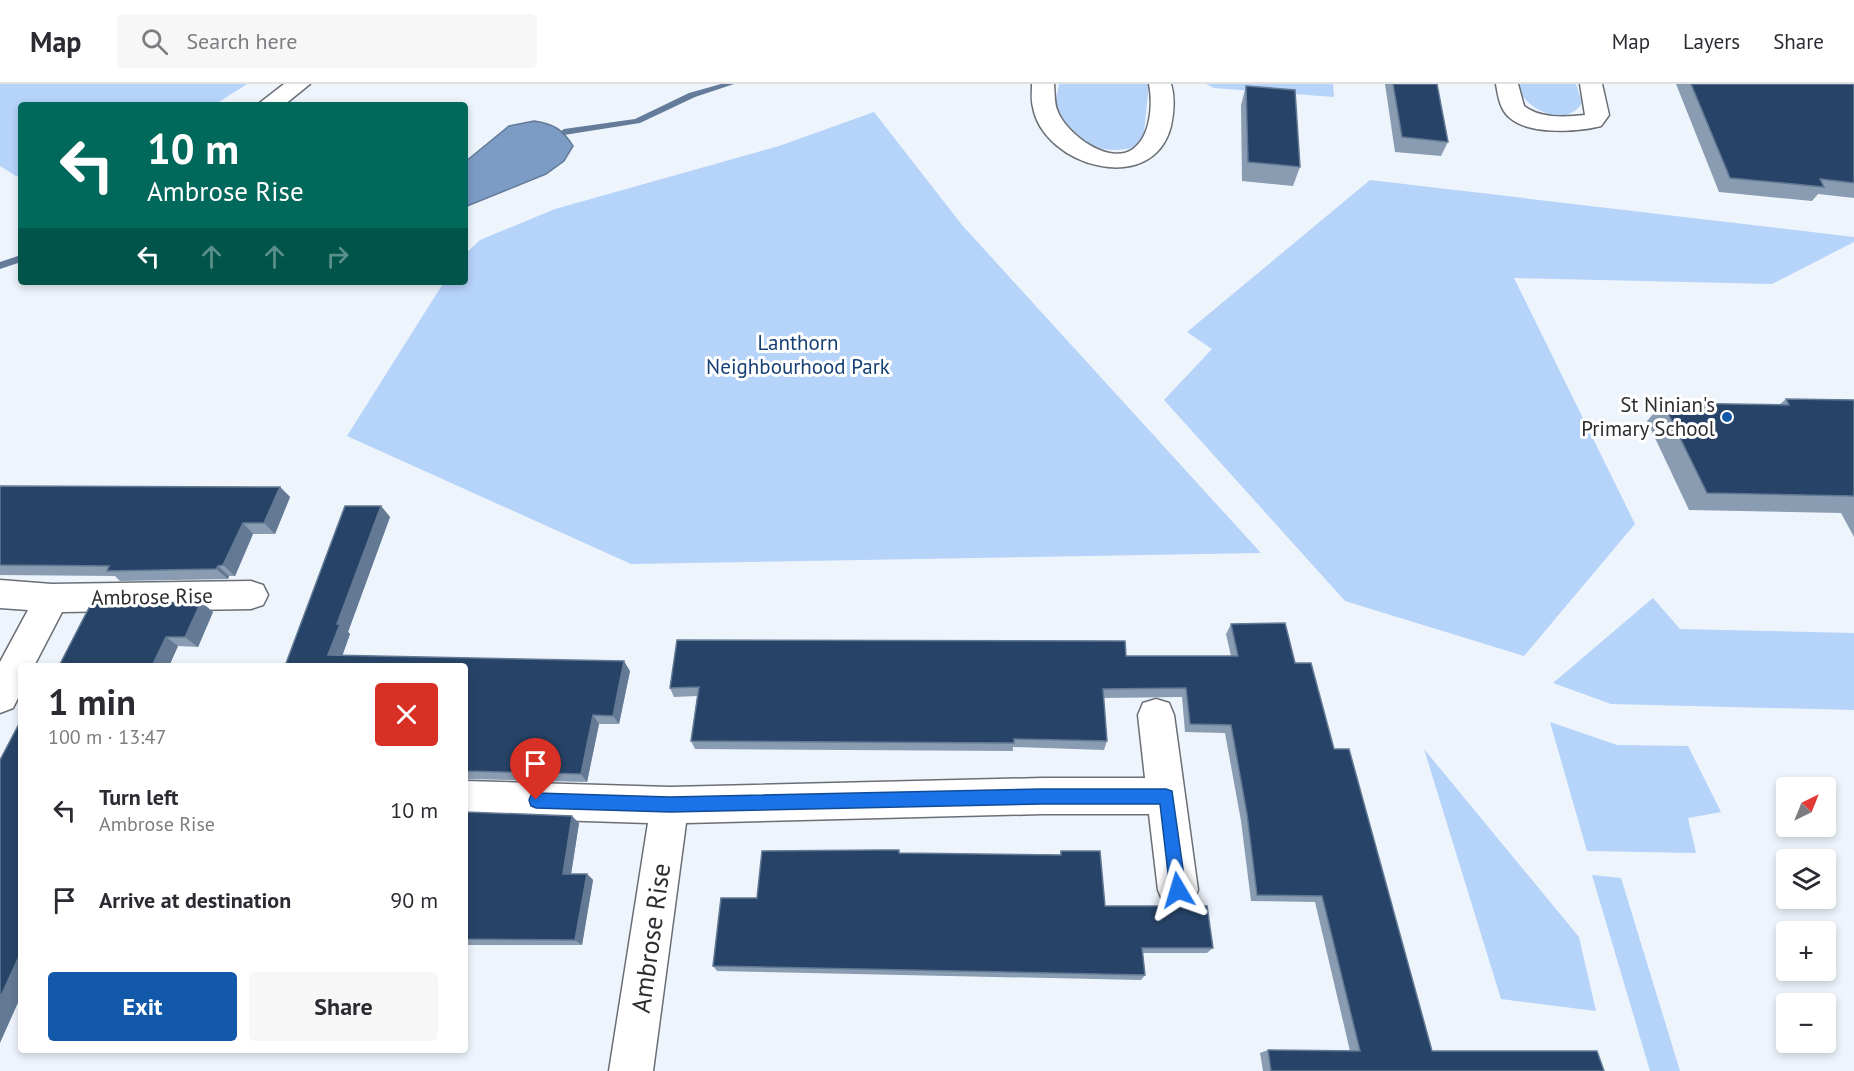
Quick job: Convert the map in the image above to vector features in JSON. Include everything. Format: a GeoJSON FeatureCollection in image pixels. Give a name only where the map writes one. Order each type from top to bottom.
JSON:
{"type":"FeatureCollection","features":[{"type":"Feature","properties":{"kind":"street"},"geometry":{"type":"LineString","coordinates":[[273,102],[299,84]]}},
{"type":"Feature","properties":{"kind":"street"},"geometry":{"type":"LineString","coordinates":[[1043,84],[1046,118],[1059,137],[1080,151],[1105,159],[1129,161],[1144,155],[1153,142],[1161,122],[1162,91],[1160,84]]}},
{"type":"Feature","properties":{"kind":"street"},"geometry":{"type":"LineString","coordinates":[[1507,84],[1511,105],[1520,114],[1533,120],[1579,125],[1593,121],[1597,115],[1591,84]]}},
{"type":"Feature","properties":{"kind":"street","name":"Ambrose Rise"},"geometry":{"type":"LineString","coordinates":[[0,594],[52,598],[251,596]]}},
{"type":"Feature","properties":{"kind":"street"},"geometry":{"type":"LineString","coordinates":[[0,697],[52,598]]}},
{"type":"Feature","properties":{"kind":"street"},"geometry":{"type":"LineString","coordinates":[[1156,715],[1178,890]]}},
{"type":"Feature","properties":{"kind":"street"},"geometry":{"type":"LineString","coordinates":[[468,799],[670,805],[1042,796],[1166,796]]}},
{"type":"Feature","properties":{"kind":"street","name":"Ambrose Rise"},"geometry":{"type":"LineString","coordinates":[[631,1071],[670,805]]}},
{"type":"Feature","properties":{"kind":"green space"},"geometry":{"type":"Polygon","coordinates":[[[0,84],[247,84],[219,102],[18,102],[18,176],[0,166],[0,84]]]}},
{"type":"Feature","properties":{"kind":"green space"},"geometry":{"type":"Polygon","coordinates":[[[1059,84],[1149,84],[1143,143],[1127,149],[1108,150],[1082,141],[1072,133],[1054,110],[1059,84]]]}},
{"type":"Feature","properties":{"kind":"green space"},"geometry":{"type":"Polygon","coordinates":[[[1206,84],[1333,84],[1334,97],[1214,88],[1206,84]]]}},
{"type":"Feature","properties":{"kind":"green space"},"geometry":{"type":"Polygon","coordinates":[[[1517,84],[1576,84],[1582,103],[1575,111],[1566,115],[1546,113],[1527,102],[1517,84]]]}},
{"type":"Feature","properties":{"kind":"green space","name":"Lanthorn Neighbourhood Park"},"geometry":{"type":"Polygon","coordinates":[[[874,112],[962,225],[1261,553],[631,564],[347,436],[442,285],[468,285],[468,251],[480,240],[555,209],[779,146],[874,112]]]}},
{"type":"Feature","properties":{"kind":"green space"},"geometry":{"type":"Polygon","coordinates":[[[1370,180],[1854,237],[1854,242],[1772,284],[1514,278],[1635,524],[1524,656],[1345,601],[1164,400],[1212,349],[1187,332],[1370,180]]]}},
{"type":"Feature","properties":{"kind":"green space"},"geometry":{"type":"Polygon","coordinates":[[[1653,598],[1680,629],[1854,633],[1854,710],[1611,704],[1553,683],[1653,598]]]}},
{"type":"Feature","properties":{"kind":"green space"},"geometry":{"type":"Polygon","coordinates":[[[1550,722],[1617,745],[1688,746],[1721,812],[1688,818],[1696,853],[1587,851],[1550,722]]]}},
{"type":"Feature","properties":{"kind":"green space"},"geometry":{"type":"Polygon","coordinates":[[[1424,749],[1579,937],[1596,1011],[1501,999],[1424,749]]]}},
{"type":"Feature","properties":{"kind":"green space"},"geometry":{"type":"Polygon","coordinates":[[[1592,875],[1621,878],[1680,1071],[1650,1071],[1592,875]]]}},
{"type":"Feature","properties":{"kind":"shaded area"},"geometry":{"type":"Polygon","coordinates":[[[534,121],[547,124],[561,131],[573,146],[564,161],[546,174],[468,206],[468,160],[509,126],[534,121]]]}},
{"type":"Feature","properties":{"kind":"building"},"geometry":{"type":"Polygon","coordinates":[[[1393,84],[1437,84],[1448,142],[1402,137],[1393,84]]]}},
{"type":"Feature","properties":{"kind":"building"},"geometry":{"type":"Polygon","coordinates":[[[1691,84],[1854,84],[1854,183],[1820,179],[1824,187],[1730,178],[1691,84]]]}},
{"type":"Feature","properties":{"kind":"building"},"geometry":{"type":"Polygon","coordinates":[[[1246,86],[1295,90],[1300,167],[1248,162],[1246,86]]]}},
{"type":"Feature","properties":{"kind":"building"},"geometry":{"type":"Polygon","coordinates":[[[1786,399],[1854,400],[1854,496],[1707,493],[1663,403],[1789,405],[1786,399]]]}},
{"type":"Feature","properties":{"kind":"building"},"geometry":{"type":"Polygon","coordinates":[[[0,486],[280,487],[264,523],[243,523],[223,565],[216,569],[107,571],[109,566],[0,565],[0,486]]]}},
{"type":"Feature","properties":{"kind":"building"},"geometry":{"type":"Polygon","coordinates":[[[345,506],[381,506],[337,624],[340,624],[328,655],[624,661],[613,716],[593,715],[581,774],[468,771],[468,663],[286,663],[345,506]]]}},
{"type":"Feature","properties":{"kind":"building"},"geometry":{"type":"Polygon","coordinates":[[[201,602],[185,637],[166,637],[153,663],[61,663],[91,604],[201,602]]]}},
{"type":"Feature","properties":{"kind":"building"},"geometry":{"type":"Polygon","coordinates":[[[1285,623],[1295,663],[1311,663],[1334,749],[1349,749],[1432,1051],[1597,1051],[1604,1071],[1271,1071],[1268,1050],[1360,1051],[1322,896],[1257,895],[1247,814],[1231,725],[1190,724],[1186,688],[1103,689],[1107,741],[1014,739],[1014,743],[691,741],[699,687],[670,688],[677,640],[1125,641],[1126,656],[1238,656],[1231,624],[1285,623]]]}},
{"type":"Feature","properties":{"kind":"building"},"geometry":{"type":"Polygon","coordinates":[[[18,726],[18,959],[0,998],[0,760],[18,726]]]}},
{"type":"Feature","properties":{"kind":"building"},"geometry":{"type":"Polygon","coordinates":[[[468,812],[572,816],[563,874],[587,874],[575,940],[468,939],[468,812]]]}},
{"type":"Feature","properties":{"kind":"building"},"geometry":{"type":"Polygon","coordinates":[[[899,850],[899,853],[1061,855],[1061,851],[1100,851],[1105,906],[1207,906],[1213,948],[1142,948],[1145,975],[713,966],[721,898],[757,898],[762,851],[899,850]]]}},
{"type":"Feature","properties":{"kind":"waterway"},"geometry":{"type":"LineString","coordinates":[[564,132],[637,121],[692,95],[730,84]]}},
{"type":"Feature","properties":{"kind":"waterway"},"geometry":{"type":"LineString","coordinates":[[0,266],[18,259]]}},
{"type":"Feature","properties":{"kind":"place","name":"St Ninian's Primary School"},"geometry":{"type":"Point","coordinates":[1727,417]}},
{"type":"Feature","properties":{"kind":"route"},"geometry":{"type":"LineString","coordinates":[[536,800],[670,805],[1042,796],[1166,796],[1178,890]]}}]}
